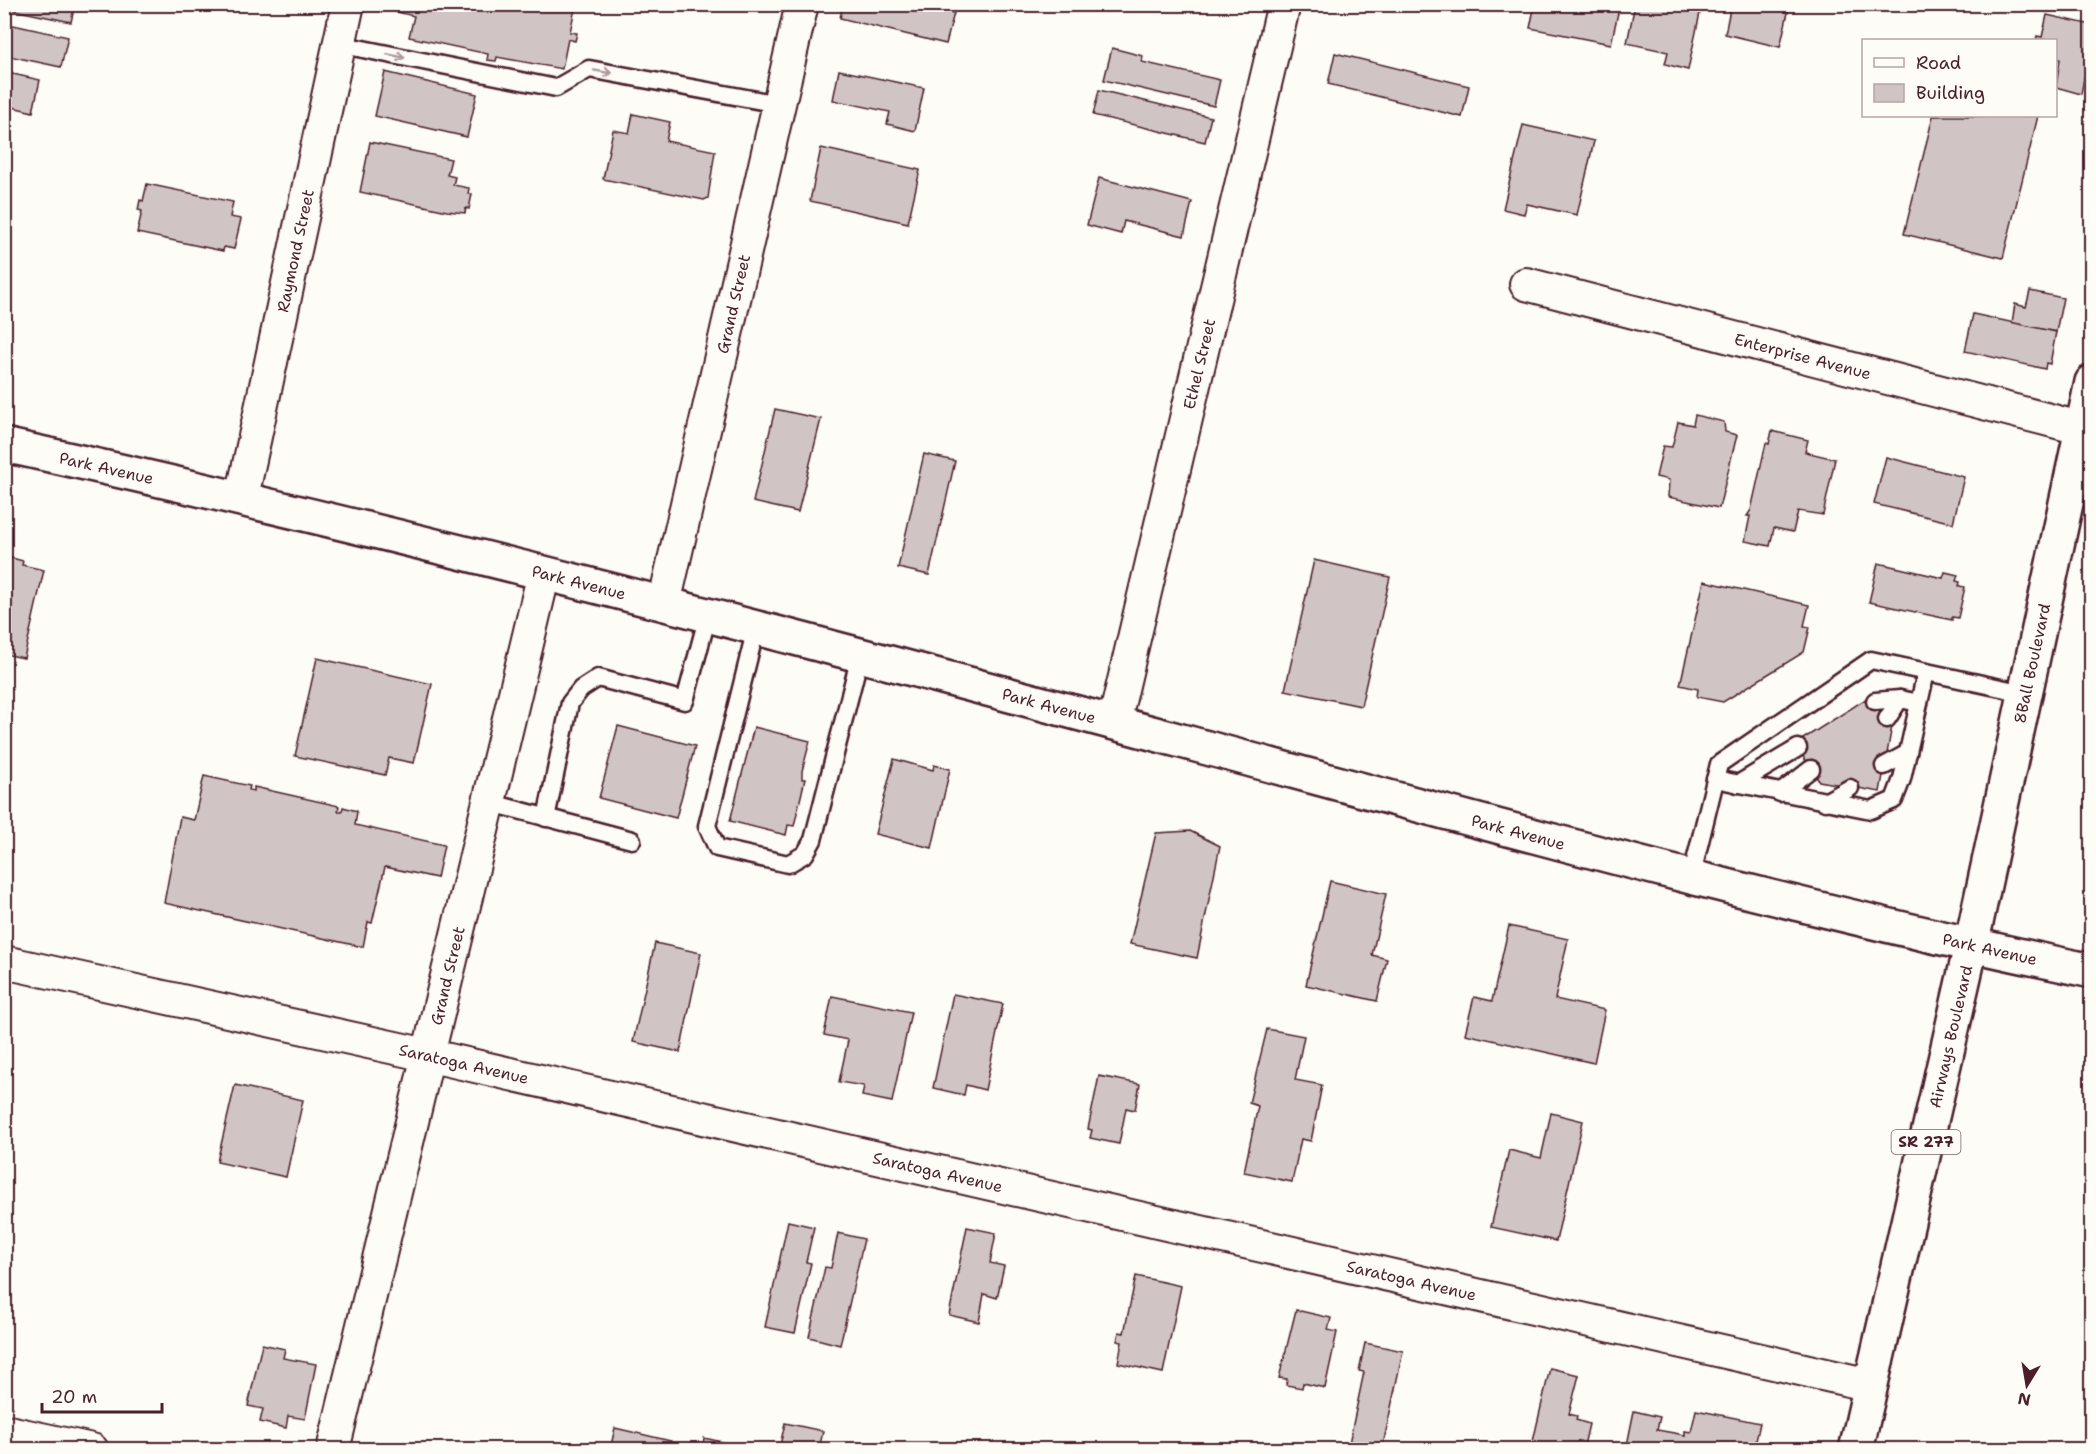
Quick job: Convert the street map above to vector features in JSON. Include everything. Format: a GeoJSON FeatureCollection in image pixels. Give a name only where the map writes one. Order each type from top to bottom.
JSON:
{"type":"FeatureCollection","features":[{"type":"Feature","properties":{"kind":"main road","name":"8Ball Boulevard"},"geometry":{"type":"LineString","coordinates":[[1971,946],[2091,382]]}},
{"type":"Feature","properties":{"kind":"main road","name":"Park Avenue"},"geometry":{"type":"LineString","coordinates":[[4,445],[242,497],[664,603],[1691,878],[1971,946],[2091,971]]}},
{"type":"Feature","properties":{"kind":"main road","name":"Airways Boulevard"},"geometry":{"type":"LineString","coordinates":[[1870,1385],[1971,946]]}},
{"type":"Feature","properties":{"kind":"main road","name":"SR 277"},"geometry":{"type":"LineString","coordinates":[[1856,1449],[1870,1385]]}},
{"type":"Feature","properties":{"kind":"street","name":"Raymond Street"},"geometry":{"type":"LineString","coordinates":[[242,497],[348,4]]}},
{"type":"Feature","properties":{"kind":"street","name":"Grand Street"},"geometry":{"type":"LineString","coordinates":[[664,603],[802,4]]}},
{"type":"Feature","properties":{"kind":"street","name":"Ethel Street"},"geometry":{"type":"LineString","coordinates":[[1114,723],[1284,4]]}},
{"type":"Feature","properties":{"kind":"street","name":"Enterprise Avenue"},"geometry":{"type":"LineString","coordinates":[[1526,284],[2080,428]]}},
{"type":"Feature","properties":{"kind":"street","name":"Grand Street"},"geometry":{"type":"LineString","coordinates":[[333,1449],[544,573]]}},
{"type":"Feature","properties":{"kind":"street","name":"Saratoga Avenue"},"geometry":{"type":"LineString","coordinates":[[4,962],[427,1055],[1870,1385]]}},
{"type":"Feature","properties":{"kind":"street"},"geometry":{"type":"LineString","coordinates":[[4,1431],[92,1449]]}},
{"type":"Feature","properties":{"kind":"lane"},"geometry":{"type":"LineString","coordinates":[[338,44],[555,88],[589,69],[778,104]]}},
{"type":"Feature","properties":{"kind":"lane"},"geometry":{"type":"LineString","coordinates":[[546,818],[570,703],[581,690],[598,678],[686,701],[708,615]]}},
{"type":"Feature","properties":{"kind":"lane"},"geometry":{"type":"LineString","coordinates":[[756,628],[707,826],[717,848],[788,864],[805,854],[813,840],[860,656]]}},
{"type":"Feature","properties":{"kind":"lane"},"geometry":{"type":"LineString","coordinates":[[1691,878],[1719,764],[1871,660],[2024,693]]}},
{"type":"Feature","properties":{"kind":"lane"},"geometry":{"type":"LineString","coordinates":[[1715,778],[1871,810],[1894,800],[1908,753],[1926,672]]}},
{"type":"Feature","properties":{"kind":"lane"},"geometry":{"type":"LineString","coordinates":[[1875,701],[1900,699],[1919,703]]}},
{"type":"Feature","properties":{"kind":"lane"},"geometry":{"type":"LineString","coordinates":[[1887,719],[1900,699]]}},
{"type":"Feature","properties":{"kind":"lane"},"geometry":{"type":"LineString","coordinates":[[1738,784],[1798,748]]}},
{"type":"Feature","properties":{"kind":"lane"},"geometry":{"type":"LineString","coordinates":[[1884,766],[1908,753]]}},
{"type":"Feature","properties":{"kind":"lane"},"geometry":{"type":"LineString","coordinates":[[1780,793],[1811,769]]}},
{"type":"Feature","properties":{"kind":"lane"},"geometry":{"type":"LineString","coordinates":[[1825,802],[1850,788]]}},
{"type":"Feature","properties":{"kind":"lane"},"geometry":{"type":"LineString","coordinates":[[488,802],[632,840]]}},
{"type":"Feature","properties":{"kind":"building"},"geometry":{"type":"Polygon","coordinates":[[[4,4],[75,4],[71,22],[4,8],[4,4]]]}},
{"type":"Feature","properties":{"kind":"building"},"geometry":{"type":"Polygon","coordinates":[[[389,4],[576,4],[570,32],[577,33],[575,41],[568,39],[562,69],[497,57],[496,61],[487,60],[488,54],[409,37],[414,16],[388,10],[389,4]]]}},
{"type":"Feature","properties":{"kind":"building"},"geometry":{"type":"Polygon","coordinates":[[[843,4],[921,4],[954,13],[946,44],[840,18],[843,4]]]}},
{"type":"Feature","properties":{"kind":"building"},"geometry":{"type":"Polygon","coordinates":[[[1535,4],[1620,4],[1611,44],[1530,28],[1535,4]]]}},
{"type":"Feature","properties":{"kind":"building"},"geometry":{"type":"Polygon","coordinates":[[[1635,4],[1687,4],[1701,8],[1688,70],[1665,64],[1668,52],[1627,43],[1635,4]]]}},
{"type":"Feature","properties":{"kind":"building"},"geometry":{"type":"Polygon","coordinates":[[[1731,4],[1790,4],[1780,47],[1725,34],[1731,4]]]}},
{"type":"Feature","properties":{"kind":"building"},"geometry":{"type":"Polygon","coordinates":[[[2047,15],[2092,25],[2092,48],[2088,63],[2092,64],[2092,74],[2085,73],[2081,94],[2057,87],[2060,59],[2057,58],[2057,39],[2036,39],[2037,36],[2042,37],[2047,15]]]}},
{"type":"Feature","properties":{"kind":"building"},"geometry":{"type":"Polygon","coordinates":[[[4,23],[68,37],[61,67],[4,55],[4,23]]]}},
{"type":"Feature","properties":{"kind":"building"},"geometry":{"type":"Polygon","coordinates":[[[1112,48],[1143,56],[1142,62],[1220,80],[1214,106],[1104,80],[1112,48]]]}},
{"type":"Feature","properties":{"kind":"building"},"geometry":{"type":"Polygon","coordinates":[[[1335,53],[1469,86],[1462,117],[1328,84],[1335,53]]]}},
{"type":"Feature","properties":{"kind":"building"},"geometry":{"type":"Polygon","coordinates":[[[839,70],[924,88],[915,131],[887,124],[890,112],[833,100],[839,70]]]}},
{"type":"Feature","properties":{"kind":"building"},"geometry":{"type":"Polygon","coordinates":[[[4,72],[40,80],[33,112],[4,105],[4,72]]]}},
{"type":"Feature","properties":{"kind":"building"},"geometry":{"type":"Polygon","coordinates":[[[385,72],[477,94],[467,137],[375,116],[385,72]]]}},
{"type":"Feature","properties":{"kind":"building"},"geometry":{"type":"Polygon","coordinates":[[[1099,90],[1211,117],[1205,142],[1093,115],[1099,90]]]}},
{"type":"Feature","properties":{"kind":"building"},"geometry":{"type":"Polygon","coordinates":[[[633,114],[670,122],[666,141],[715,151],[708,198],[704,200],[603,179],[613,130],[629,133],[633,114]]]}},
{"type":"Feature","properties":{"kind":"building"},"geometry":{"type":"Polygon","coordinates":[[[1933,117],[2038,117],[2003,258],[1904,234],[1933,117]]]}},
{"type":"Feature","properties":{"kind":"building"},"geometry":{"type":"Polygon","coordinates":[[[1523,125],[1594,141],[1577,215],[1527,204],[1524,214],[1503,209],[1523,125]]]}},
{"type":"Feature","properties":{"kind":"building"},"geometry":{"type":"Polygon","coordinates":[[[370,142],[451,159],[447,175],[455,177],[453,185],[469,188],[468,194],[472,194],[469,209],[466,208],[465,213],[447,211],[360,192],[370,142]]]}},
{"type":"Feature","properties":{"kind":"building"},"geometry":{"type":"Polygon","coordinates":[[[821,148],[920,170],[908,223],[810,201],[821,148]]]}},
{"type":"Feature","properties":{"kind":"building"},"geometry":{"type":"Polygon","coordinates":[[[1099,178],[1192,202],[1184,236],[1124,221],[1121,234],[1087,225],[1099,178]]]}},
{"type":"Feature","properties":{"kind":"building"},"geometry":{"type":"Polygon","coordinates":[[[147,184],[233,202],[230,217],[241,219],[234,249],[224,247],[223,251],[137,233],[142,211],[138,210],[140,200],[143,201],[147,184]]]}},
{"type":"Feature","properties":{"kind":"building"},"geometry":{"type":"Polygon","coordinates":[[[2030,291],[2063,298],[2056,332],[2012,323],[2015,304],[2026,307],[2030,291]]]}},
{"type":"Feature","properties":{"kind":"building"},"geometry":{"type":"Polygon","coordinates":[[[1973,314],[2056,332],[2050,364],[2046,363],[2045,369],[1965,351],[1973,314]]]}},
{"type":"Feature","properties":{"kind":"building"},"geometry":{"type":"Polygon","coordinates":[[[775,409],[821,419],[798,512],[753,502],[775,409]]]}},
{"type":"Feature","properties":{"kind":"building"},"geometry":{"type":"Polygon","coordinates":[[[1695,415],[1724,422],[1725,432],[1737,435],[1719,508],[1668,497],[1669,480],[1656,477],[1663,446],[1672,447],[1678,422],[1693,425],[1695,415]]]}},
{"type":"Feature","properties":{"kind":"building"},"geometry":{"type":"Polygon","coordinates":[[[1772,431],[1808,440],[1805,452],[1835,459],[1823,515],[1798,511],[1793,532],[1774,528],[1770,546],[1745,541],[1750,516],[1747,516],[1751,510],[1766,443],[1769,444],[1772,431]]]}},
{"type":"Feature","properties":{"kind":"building"},"geometry":{"type":"Polygon","coordinates":[[[924,454],[955,461],[929,575],[898,568],[924,454]]]}},
{"type":"Feature","properties":{"kind":"building"},"geometry":{"type":"Polygon","coordinates":[[[1886,457],[1964,477],[1953,523],[1874,504],[1886,457]]]}},
{"type":"Feature","properties":{"kind":"building"},"geometry":{"type":"Polygon","coordinates":[[[8,557],[23,561],[22,565],[44,570],[24,658],[4,654],[4,562],[8,557]]]}},
{"type":"Feature","properties":{"kind":"building"},"geometry":{"type":"Polygon","coordinates":[[[1314,560],[1390,577],[1361,706],[1285,690],[1314,560]]]}},
{"type":"Feature","properties":{"kind":"building"},"geometry":{"type":"Polygon","coordinates":[[[1878,563],[1943,578],[1945,572],[1958,575],[1956,581],[1960,582],[1959,586],[1965,587],[1958,618],[1952,617],[1952,620],[1869,602],[1878,563]]]}},
{"type":"Feature","properties":{"kind":"building"},"geometry":{"type":"Polygon","coordinates":[[[1704,581],[1809,605],[1804,626],[1810,627],[1804,652],[1723,702],[1697,697],[1698,689],[1680,685],[1704,581]]]}},
{"type":"Feature","properties":{"kind":"building"},"geometry":{"type":"Polygon","coordinates":[[[317,658],[432,684],[414,763],[389,758],[385,775],[295,756],[317,658]]]}},
{"type":"Feature","properties":{"kind":"building"},"geometry":{"type":"Polygon","coordinates":[[[1872,695],[1892,726],[1880,792],[1819,781],[1795,744],[1872,695]]]}},
{"type":"Feature","properties":{"kind":"building"},"geometry":{"type":"Polygon","coordinates":[[[618,726],[695,746],[676,818],[599,798],[618,726]]]}},
{"type":"Feature","properties":{"kind":"building"},"geometry":{"type":"Polygon","coordinates":[[[754,727],[810,741],[802,771],[802,779],[805,779],[794,826],[788,825],[786,835],[730,821],[754,727]]]}},
{"type":"Feature","properties":{"kind":"building"},"geometry":{"type":"Polygon","coordinates":[[[894,759],[933,770],[934,765],[950,769],[932,848],[875,834],[894,759]]]}},
{"type":"Feature","properties":{"kind":"building"},"geometry":{"type":"Polygon","coordinates":[[[204,776],[250,786],[249,790],[254,791],[254,787],[339,806],[338,811],[342,811],[343,807],[357,811],[355,825],[444,845],[437,878],[385,867],[372,923],[368,922],[363,947],[164,903],[180,817],[194,820],[204,776]]]}},
{"type":"Feature","properties":{"kind":"building"},"geometry":{"type":"Polygon","coordinates":[[[1190,831],[1220,846],[1197,958],[1130,944],[1156,833],[1190,831]]]}},
{"type":"Feature","properties":{"kind":"building"},"geometry":{"type":"Polygon","coordinates":[[[1330,881],[1386,894],[1372,955],[1387,959],[1377,1001],[1306,985],[1330,881]]]}},
{"type":"Feature","properties":{"kind":"building"},"geometry":{"type":"Polygon","coordinates":[[[1509,926],[1568,939],[1555,999],[1605,1010],[1594,1063],[1465,1034],[1474,997],[1492,1001],[1509,926]]]}},
{"type":"Feature","properties":{"kind":"building"},"geometry":{"type":"Polygon","coordinates":[[[655,943],[701,953],[680,1052],[633,1042],[655,943]]]}},
{"type":"Feature","properties":{"kind":"building"},"geometry":{"type":"Polygon","coordinates":[[[953,994],[1003,1004],[985,1090],[966,1085],[964,1095],[933,1088],[953,994]]]}},
{"type":"Feature","properties":{"kind":"building"},"geometry":{"type":"Polygon","coordinates":[[[832,996],[911,1012],[892,1102],[862,1096],[864,1086],[839,1082],[848,1040],[824,1035],[832,996]]]}},
{"type":"Feature","properties":{"kind":"building"},"geometry":{"type":"Polygon","coordinates":[[[1267,1029],[1304,1036],[1295,1080],[1322,1085],[1311,1141],[1301,1139],[1292,1182],[1244,1172],[1258,1106],[1249,1103],[1267,1029]]]}},
{"type":"Feature","properties":{"kind":"building"},"geometry":{"type":"Polygon","coordinates":[[[1099,1076],[1140,1084],[1135,1110],[1126,1108],[1119,1144],[1090,1138],[1092,1130],[1088,1129],[1099,1076]]]}},
{"type":"Feature","properties":{"kind":"building"},"geometry":{"type":"Polygon","coordinates":[[[235,1085],[303,1100],[286,1177],[217,1162],[235,1085]]]}},
{"type":"Feature","properties":{"kind":"building"},"geometry":{"type":"Polygon","coordinates":[[[1551,1113],[1583,1121],[1556,1241],[1491,1227],[1509,1150],[1541,1158],[1551,1113]]]}},
{"type":"Feature","properties":{"kind":"building"},"geometry":{"type":"Polygon","coordinates":[[[788,1221],[814,1227],[806,1262],[811,1263],[795,1333],[765,1327],[788,1221]]]}},
{"type":"Feature","properties":{"kind":"building"},"geometry":{"type":"Polygon","coordinates":[[[967,1227],[996,1233],[990,1263],[1004,1266],[997,1298],[984,1294],[979,1322],[949,1315],[967,1227]]]}},
{"type":"Feature","properties":{"kind":"building"},"geometry":{"type":"Polygon","coordinates":[[[838,1233],[864,1239],[840,1345],[809,1337],[825,1267],[831,1268],[838,1233]]]}},
{"type":"Feature","properties":{"kind":"building"},"geometry":{"type":"Polygon","coordinates":[[[1136,1276],[1181,1286],[1163,1373],[1118,1363],[1122,1342],[1117,1341],[1119,1332],[1124,1333],[1136,1276]]]}},
{"type":"Feature","properties":{"kind":"building"},"geometry":{"type":"Polygon","coordinates":[[[1296,1310],[1331,1318],[1328,1330],[1337,1332],[1325,1388],[1303,1383],[1302,1388],[1286,1385],[1287,1379],[1279,1378],[1296,1310]]]}},
{"type":"Feature","properties":{"kind":"building"},"geometry":{"type":"Polygon","coordinates":[[[1365,1343],[1403,1351],[1382,1450],[1348,1448],[1364,1372],[1359,1371],[1365,1343]]]}},
{"type":"Feature","properties":{"kind":"building"},"geometry":{"type":"Polygon","coordinates":[[[262,1344],[285,1349],[283,1358],[316,1364],[305,1419],[288,1416],[286,1428],[260,1422],[263,1409],[248,1406],[262,1344]]]}},
{"type":"Feature","properties":{"kind":"building"},"geometry":{"type":"Polygon","coordinates":[[[1550,1368],[1579,1375],[1569,1414],[1577,1416],[1576,1420],[1589,1424],[1583,1450],[1531,1450],[1550,1368]]]}},
{"type":"Feature","properties":{"kind":"building"},"geometry":{"type":"Polygon","coordinates":[[[1696,1410],[1760,1423],[1754,1450],[1651,1447],[1651,1450],[1626,1450],[1634,1411],[1660,1417],[1657,1430],[1685,1435],[1685,1431],[1691,1432],[1696,1410]]]}},
{"type":"Feature","properties":{"kind":"building"},"geometry":{"type":"Polygon","coordinates":[[[785,1423],[823,1431],[819,1450],[779,1450],[785,1423]]]}},
{"type":"Feature","properties":{"kind":"building"},"geometry":{"type":"Polygon","coordinates":[[[615,1428],[671,1441],[669,1450],[610,1450],[615,1428]]]}},
{"type":"Feature","properties":{"kind":"building"},"geometry":{"type":"Polygon","coordinates":[[[704,1438],[750,1448],[749,1450],[702,1450],[704,1438]]]}}]}
